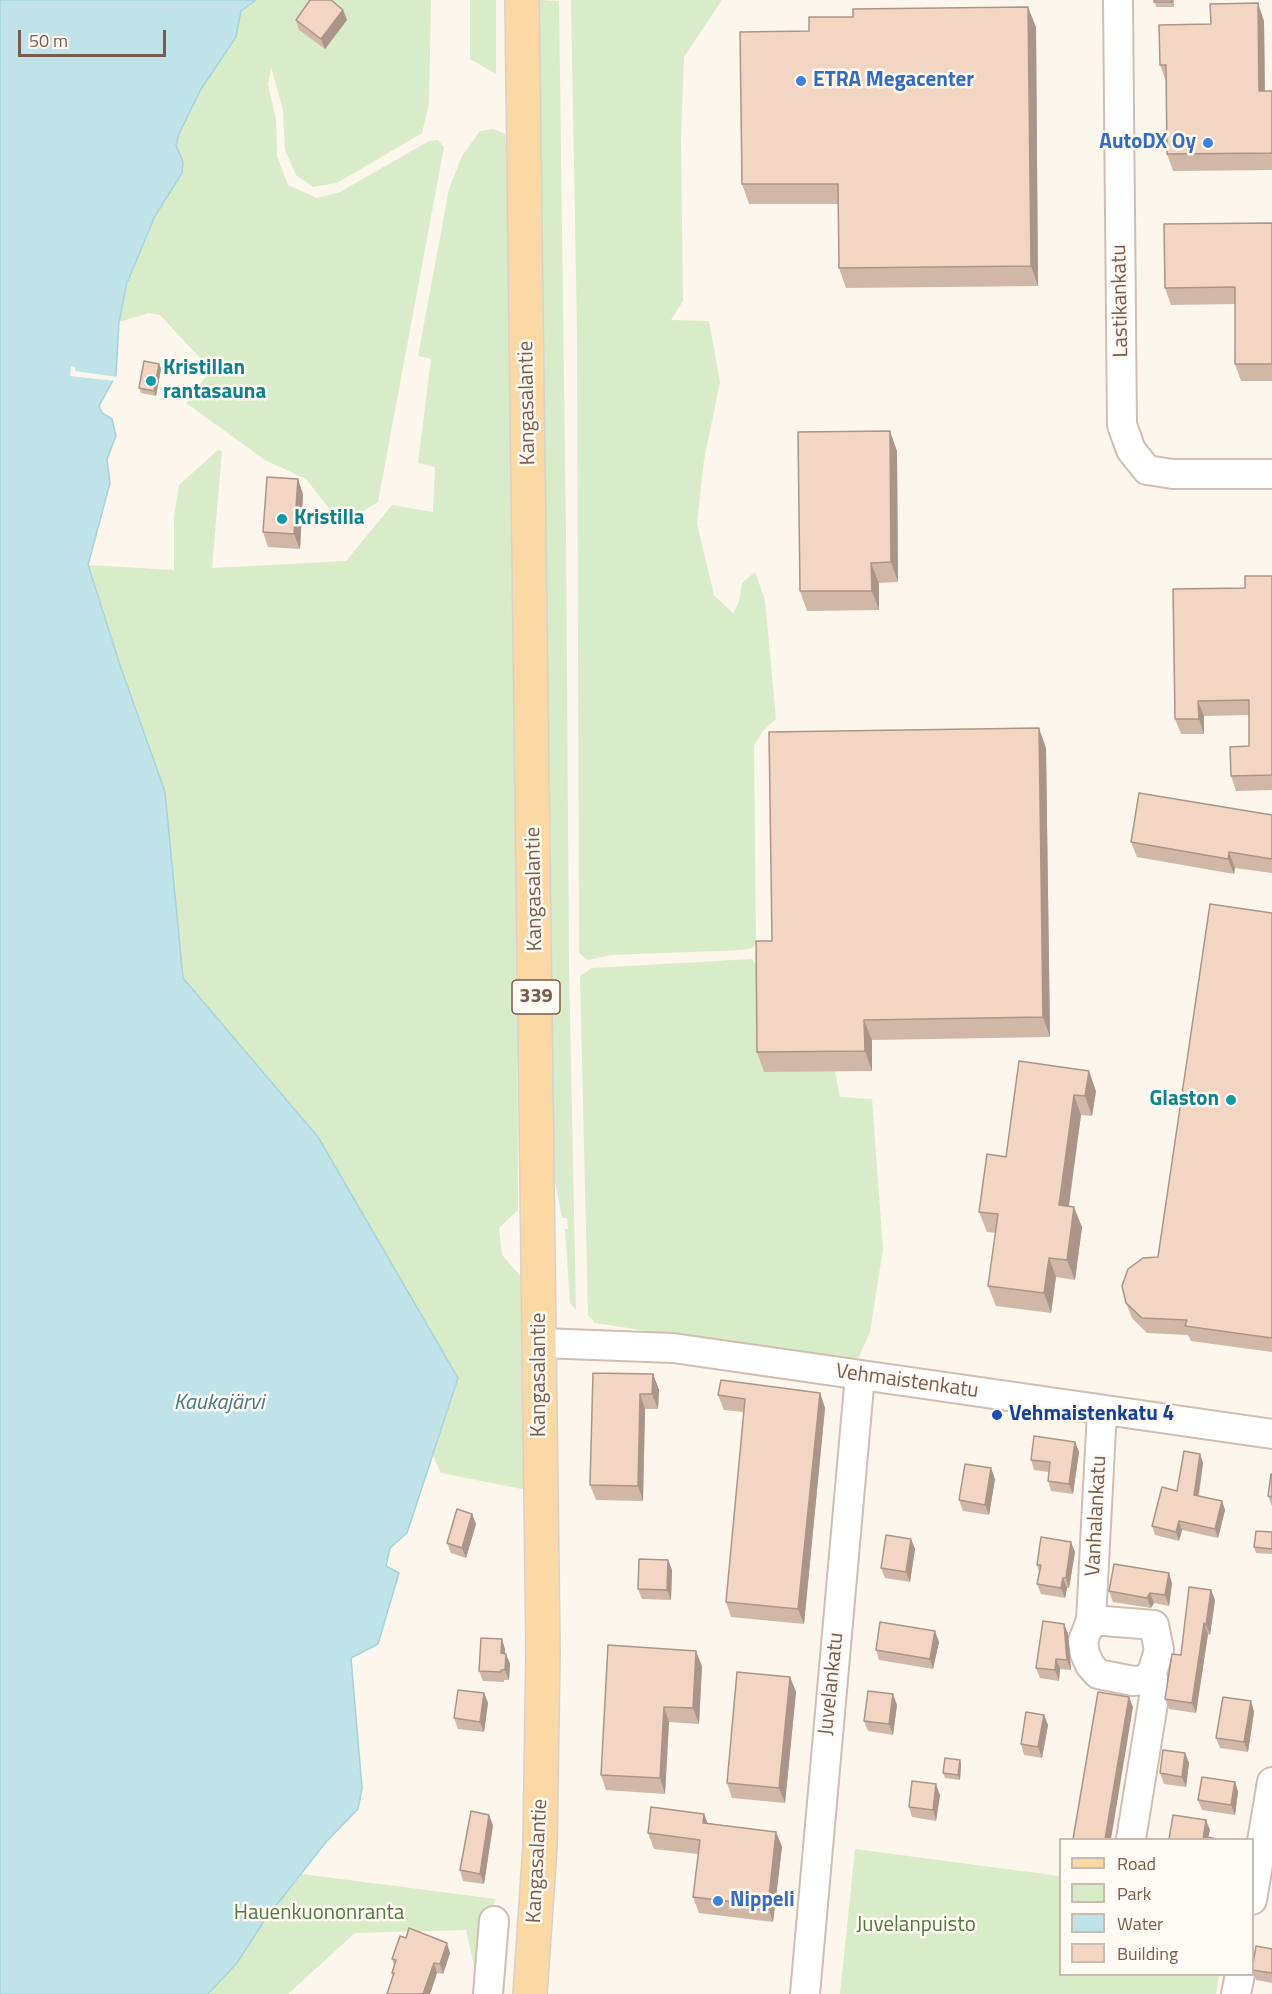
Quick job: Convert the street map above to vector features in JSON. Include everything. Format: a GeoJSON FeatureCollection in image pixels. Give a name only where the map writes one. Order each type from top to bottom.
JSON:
{"type":"FeatureCollection","features":[{"type":"Feature","properties":{"kind":"main road","name":"Kangasalantie"},"geometry":{"type":"LineString","coordinates":[[522,0],[541,1343],[542,1754],[540,1846],[530,1994]]}},
{"type":"Feature","properties":{"kind":"street","name":"Lastikankatu"},"geometry":{"type":"LineString","coordinates":[[1118,0],[1122,425],[1131,450],[1147,470],[1173,474],[1272,474]]}},
{"type":"Feature","properties":{"kind":"street","name":"Vehmaistenkatu"},"geometry":{"type":"LineString","coordinates":[[541,1343],[673,1348],[1272,1434]]}},
{"type":"Feature","properties":{"kind":"street","name":"Juvelankatu"},"geometry":{"type":"LineString","coordinates":[[805,1994],[860,1375]]}},
{"type":"Feature","properties":{"kind":"street","name":"Vanhalankatu"},"geometry":{"type":"LineString","coordinates":[[1102,1411],[1091,1620],[1083,1641],[1090,1665],[1098,1674],[1133,1681],[1144,1680],[1152,1673]]}},
{"type":"Feature","properties":{"kind":"street"},"geometry":{"type":"LineString","coordinates":[[1091,1620],[1154,1625],[1159,1650],[1152,1673],[1155,1691],[1131,1838]]}},
{"type":"Feature","properties":{"kind":"street"},"geometry":{"type":"LineString","coordinates":[[1254,1889],[1271,1791]]}},
{"type":"Feature","properties":{"kind":"street"},"geometry":{"type":"LineString","coordinates":[[488,1994],[494,1921]]}},
{"type":"Feature","properties":{"kind":"street"},"geometry":{"type":"LineString","coordinates":[[1236,1994],[1240,1976]]}},
{"type":"Feature","properties":{"kind":"green space"},"geometry":{"type":"Polygon","coordinates":[[[256,0],[431,0],[429,104],[422,133],[337,183],[313,187],[296,175],[285,150],[283,110],[271,67],[268,85],[276,119],[277,156],[288,185],[317,198],[340,192],[429,141],[438,140],[444,147],[378,502],[353,517],[335,516],[306,479],[265,460],[186,403],[211,370],[160,315],[149,313],[119,322],[130,275],[155,216],[182,173],[183,162],[176,146],[179,134],[201,89],[236,37],[241,11],[256,0]]]}},
{"type":"Feature","properties":{"kind":"green space"},"geometry":{"type":"Polygon","coordinates":[[[470,0],[496,0],[496,74],[470,59],[470,0]]]}},
{"type":"Feature","properties":{"kind":"green space"},"geometry":{"type":"Polygon","coordinates":[[[571,0],[722,0],[684,57],[681,139],[683,301],[671,320],[709,321],[720,382],[704,460],[697,524],[714,595],[733,613],[739,602],[742,583],[755,572],[765,600],[776,719],[763,731],[754,746],[756,941],[753,948],[611,955],[588,960],[579,953],[577,332],[571,0]]]}},
{"type":"Feature","properties":{"kind":"green space"},"geometry":{"type":"Polygon","coordinates":[[[538,1],[559,1],[569,965],[576,1310],[570,1303],[565,1229],[568,1229],[567,1218],[562,1218],[553,1170],[538,1]]]}},
{"type":"Feature","properties":{"kind":"green space"},"geometry":{"type":"Polygon","coordinates":[[[494,129],[505,134],[510,190],[517,866],[518,1210],[499,1228],[502,1255],[525,1281],[532,1491],[441,1473],[433,1456],[458,1378],[318,1137],[183,978],[165,792],[121,668],[88,565],[174,570],[174,517],[179,485],[218,450],[222,451],[212,568],[346,561],[392,505],[433,512],[435,467],[418,463],[431,359],[418,356],[449,189],[462,156],[480,131],[494,129]]]}},
{"type":"Feature","properties":{"kind":"green space"},"geometry":{"type":"Polygon","coordinates":[[[752,959],[763,977],[835,1071],[840,1097],[872,1099],[883,1249],[870,1332],[859,1357],[846,1361],[595,1323],[588,1315],[580,976],[592,968],[752,959]]]}},
{"type":"Feature","properties":{"kind":"green space","name":"Juvelanpuisto"},"geometry":{"type":"Polygon","coordinates":[[[855,1849],[1059,1876],[1059,1976],[1219,1976],[1216,1994],[840,1994],[855,1849]]]}},
{"type":"Feature","properties":{"kind":"green space","name":"Hauenkuononranta"},"geometry":{"type":"Polygon","coordinates":[[[302,1874],[496,1899],[481,1928],[478,1983],[466,1930],[355,1933],[288,1994],[208,1994],[237,1963],[263,1921],[302,1874]]]}},
{"type":"Feature","properties":{"kind":"water","name":"Kaukajärvi"},"geometry":{"type":"Polygon","coordinates":[[[0,0],[256,0],[241,11],[236,37],[201,89],[179,134],[176,145],[183,162],[182,173],[155,216],[127,283],[119,322],[116,375],[99,406],[102,413],[112,419],[116,436],[107,459],[110,483],[88,565],[121,668],[165,792],[183,978],[318,1137],[458,1378],[407,1533],[390,1548],[386,1566],[399,1573],[378,1644],[351,1658],[362,1788],[358,1809],[326,1842],[264,1921],[237,1963],[208,1994],[0,1994],[0,0]]]}},
{"type":"Feature","properties":{"kind":"pier"},"geometry":{"type":"Polygon","coordinates":[[[71,366],[75,367],[75,371],[118,377],[116,381],[70,376],[71,366]]]}},
{"type":"Feature","properties":{"kind":"building"},"geometry":{"type":"Polygon","coordinates":[[[310,0],[331,0],[343,10],[321,39],[296,20],[310,0]]]}},
{"type":"Feature","properties":{"kind":"building"},"geometry":{"type":"Polygon","coordinates":[[[1154,0],[1172,0],[1172,2],[1154,2],[1154,0]]]}},
{"type":"Feature","properties":{"kind":"building"},"geometry":{"type":"Polygon","coordinates":[[[1258,3],[1259,91],[1272,91],[1272,153],[1167,154],[1166,65],[1160,65],[1159,25],[1211,24],[1210,4],[1258,3]]]}},
{"type":"Feature","properties":{"kind":"building"},"geometry":{"type":"Polygon","coordinates":[[[1028,7],[1031,266],[839,268],[838,184],[742,184],[740,32],[809,31],[809,17],[853,17],[853,9],[1028,7]]]}},
{"type":"Feature","properties":{"kind":"building"},"geometry":{"type":"Polygon","coordinates":[[[1272,223],[1272,364],[1235,364],[1235,287],[1165,288],[1164,224],[1272,223]]]}},
{"type":"Feature","properties":{"kind":"building","name":"Kristillan rantasauna"},"geometry":{"type":"Polygon","coordinates":[[[144,361],[159,364],[154,391],[139,388],[144,361]]]}},
{"type":"Feature","properties":{"kind":"building"},"geometry":{"type":"Polygon","coordinates":[[[890,431],[891,562],[871,563],[872,591],[800,591],[798,432],[890,431]]]}},
{"type":"Feature","properties":{"kind":"building"},"geometry":{"type":"Polygon","coordinates":[[[267,477],[298,479],[294,534],[263,532],[267,477]]]}},
{"type":"Feature","properties":{"kind":"building"},"geometry":{"type":"Polygon","coordinates":[[[1245,576],[1272,576],[1272,775],[1231,776],[1230,747],[1249,746],[1249,700],[1198,701],[1199,719],[1175,719],[1173,589],[1245,588],[1245,576]]]}},
{"type":"Feature","properties":{"kind":"building"},"geometry":{"type":"Polygon","coordinates":[[[1039,728],[1043,1017],[864,1020],[865,1051],[757,1052],[756,941],[772,941],[769,732],[1039,728]]]}},
{"type":"Feature","properties":{"kind":"building"},"geometry":{"type":"Polygon","coordinates":[[[1139,793],[1272,815],[1272,859],[1229,852],[1228,859],[1131,842],[1139,793]]]}},
{"type":"Feature","properties":{"kind":"building","name":"Glaston"},"geometry":{"type":"Polygon","coordinates":[[[1210,904],[1272,913],[1272,1338],[1185,1326],[1187,1320],[1142,1318],[1126,1303],[1122,1286],[1128,1269],[1143,1258],[1158,1257],[1210,904]]]}},
{"type":"Feature","properties":{"kind":"building"},"geometry":{"type":"Polygon","coordinates":[[[1019,1061],[1089,1071],[1085,1096],[1074,1095],[1059,1205],[1074,1207],[1067,1260],[1049,1258],[1044,1293],[988,1286],[998,1214],[979,1212],[987,1154],[1006,1157],[1019,1061]]]}},
{"type":"Feature","properties":{"kind":"building"},"geometry":{"type":"Polygon","coordinates":[[[593,1373],[653,1374],[652,1394],[640,1394],[638,1486],[590,1485],[593,1373]]]}},
{"type":"Feature","properties":{"kind":"building"},"geometry":{"type":"Polygon","coordinates":[[[721,1380],[820,1393],[798,1609],[726,1602],[745,1399],[718,1395],[721,1380]]]}},
{"type":"Feature","properties":{"kind":"building"},"geometry":{"type":"Polygon","coordinates":[[[1034,1436],[1075,1442],[1069,1484],[1048,1481],[1050,1462],[1031,1460],[1034,1436]]]}},
{"type":"Feature","properties":{"kind":"building"},"geometry":{"type":"Polygon","coordinates":[[[1184,1451],[1200,1454],[1194,1495],[1222,1501],[1215,1529],[1179,1521],[1176,1532],[1152,1526],[1162,1487],[1177,1491],[1184,1451]]]}},
{"type":"Feature","properties":{"kind":"building"},"geometry":{"type":"Polygon","coordinates":[[[965,1464],[991,1468],[985,1505],[959,1500],[965,1464]]]}},
{"type":"Feature","properties":{"kind":"building"},"geometry":{"type":"Polygon","coordinates":[[[1272,1474],[1272,1497],[1268,1496],[1272,1474]]]}},
{"type":"Feature","properties":{"kind":"building"},"geometry":{"type":"Polygon","coordinates":[[[457,1509],[472,1514],[462,1548],[447,1543],[457,1509]]]}},
{"type":"Feature","properties":{"kind":"building"},"geometry":{"type":"Polygon","coordinates":[[[1256,1531],[1272,1532],[1272,1549],[1254,1547],[1256,1531]]]}},
{"type":"Feature","properties":{"kind":"building"},"geometry":{"type":"Polygon","coordinates":[[[886,1535],[911,1539],[906,1572],[881,1568],[886,1535]]]}},
{"type":"Feature","properties":{"kind":"building"},"geometry":{"type":"Polygon","coordinates":[[[1041,1537],[1071,1542],[1066,1578],[1063,1578],[1061,1588],[1037,1584],[1041,1565],[1037,1565],[1041,1537]]]}},
{"type":"Feature","properties":{"kind":"building"},"geometry":{"type":"Polygon","coordinates":[[[639,1559],[668,1560],[667,1590],[638,1589],[639,1559]]]}},
{"type":"Feature","properties":{"kind":"building"},"geometry":{"type":"Polygon","coordinates":[[[1114,1564],[1169,1573],[1165,1595],[1150,1593],[1147,1598],[1109,1591],[1114,1564]]]}},
{"type":"Feature","properties":{"kind":"building"},"geometry":{"type":"Polygon","coordinates":[[[1189,1587],[1211,1590],[1192,1703],[1165,1699],[1172,1654],[1181,1655],[1189,1587]]]}},
{"type":"Feature","properties":{"kind":"building"},"geometry":{"type":"Polygon","coordinates":[[[1043,1621],[1064,1624],[1067,1660],[1056,1659],[1055,1670],[1036,1668],[1043,1621]]]}},
{"type":"Feature","properties":{"kind":"building"},"geometry":{"type":"Polygon","coordinates":[[[880,1622],[935,1631],[930,1659],[876,1650],[880,1622]]]}},
{"type":"Feature","properties":{"kind":"building"},"geometry":{"type":"Polygon","coordinates":[[[481,1638],[502,1639],[501,1653],[506,1654],[505,1670],[501,1672],[479,1671],[481,1638]]]}},
{"type":"Feature","properties":{"kind":"building"},"geometry":{"type":"Polygon","coordinates":[[[608,1645],[696,1651],[693,1708],[664,1707],[660,1778],[601,1775],[608,1645]]]}},
{"type":"Feature","properties":{"kind":"building"},"geometry":{"type":"Polygon","coordinates":[[[737,1672],[790,1677],[779,1788],[727,1783],[737,1672]]]}},
{"type":"Feature","properties":{"kind":"building"},"geometry":{"type":"Polygon","coordinates":[[[458,1690],[484,1693],[480,1722],[454,1718],[458,1690]]]}},
{"type":"Feature","properties":{"kind":"building"},"geometry":{"type":"Polygon","coordinates":[[[868,1691],[893,1694],[889,1724],[864,1721],[868,1691]]]}},
{"type":"Feature","properties":{"kind":"building"},"geometry":{"type":"Polygon","coordinates":[[[1098,1692],[1129,1697],[1105,1838],[1073,1838],[1098,1692]]]}},
{"type":"Feature","properties":{"kind":"building"},"geometry":{"type":"Polygon","coordinates":[[[1223,1697],[1251,1701],[1244,1742],[1216,1738],[1223,1697]]]}},
{"type":"Feature","properties":{"kind":"building"},"geometry":{"type":"Polygon","coordinates":[[[1026,1712],[1044,1715],[1038,1747],[1021,1744],[1026,1712]]]}},
{"type":"Feature","properties":{"kind":"building"},"geometry":{"type":"Polygon","coordinates":[[[1163,1750],[1185,1753],[1182,1777],[1160,1773],[1163,1750]]]}},
{"type":"Feature","properties":{"kind":"building"},"geometry":{"type":"Polygon","coordinates":[[[945,1758],[960,1760],[958,1775],[943,1773],[945,1758]]]}},
{"type":"Feature","properties":{"kind":"building"},"geometry":{"type":"Polygon","coordinates":[[[1202,1777],[1235,1782],[1231,1805],[1198,1800],[1202,1777]]]}},
{"type":"Feature","properties":{"kind":"building"},"geometry":{"type":"Polygon","coordinates":[[[912,1781],[936,1784],[933,1810],[909,1807],[912,1781]]]}},
{"type":"Feature","properties":{"kind":"building"},"geometry":{"type":"Polygon","coordinates":[[[651,1807],[704,1814],[703,1823],[776,1832],[768,1906],[693,1897],[700,1840],[648,1833],[651,1807]]]}},
{"type":"Feature","properties":{"kind":"building"},"geometry":{"type":"Polygon","coordinates":[[[471,1811],[489,1815],[480,1874],[460,1870],[471,1811]]]}},
{"type":"Feature","properties":{"kind":"building"},"geometry":{"type":"Polygon","coordinates":[[[1173,1815],[1206,1820],[1203,1838],[1169,1838],[1173,1815]]]}},
{"type":"Feature","properties":{"kind":"building"},"geometry":{"type":"Polygon","coordinates":[[[409,1928],[447,1943],[440,1964],[434,1963],[423,1994],[387,1994],[396,1960],[392,1959],[400,1936],[406,1938],[409,1928]]]}},
{"type":"Feature","properties":{"kind":"building"},"geometry":{"type":"Polygon","coordinates":[[[1256,1946],[1272,1949],[1272,1973],[1254,1970],[1256,1946]]]}},
{"type":"Feature","properties":{"kind":"place","name":"ETRA Megacenter"},"geometry":{"type":"Point","coordinates":[801,81]}},
{"type":"Feature","properties":{"kind":"place","name":"AutoDX Oy"},"geometry":{"type":"Point","coordinates":[1208,143]}},
{"type":"Feature","properties":{"kind":"place","name":"Kristillan rantasauna"},"geometry":{"type":"Point","coordinates":[151,381]}},
{"type":"Feature","properties":{"kind":"place","name":"Kristilla"},"geometry":{"type":"Point","coordinates":[282,519]}},
{"type":"Feature","properties":{"kind":"place","name":"Glaston"},"geometry":{"type":"Point","coordinates":[1231,1100]}},
{"type":"Feature","properties":{"kind":"place","name":"Vehmaistenkatu 4"},"geometry":{"type":"Point","coordinates":[997,1415]}},
{"type":"Feature","properties":{"kind":"place","name":"Nippeli"},"geometry":{"type":"Point","coordinates":[718,1901]}}]}
